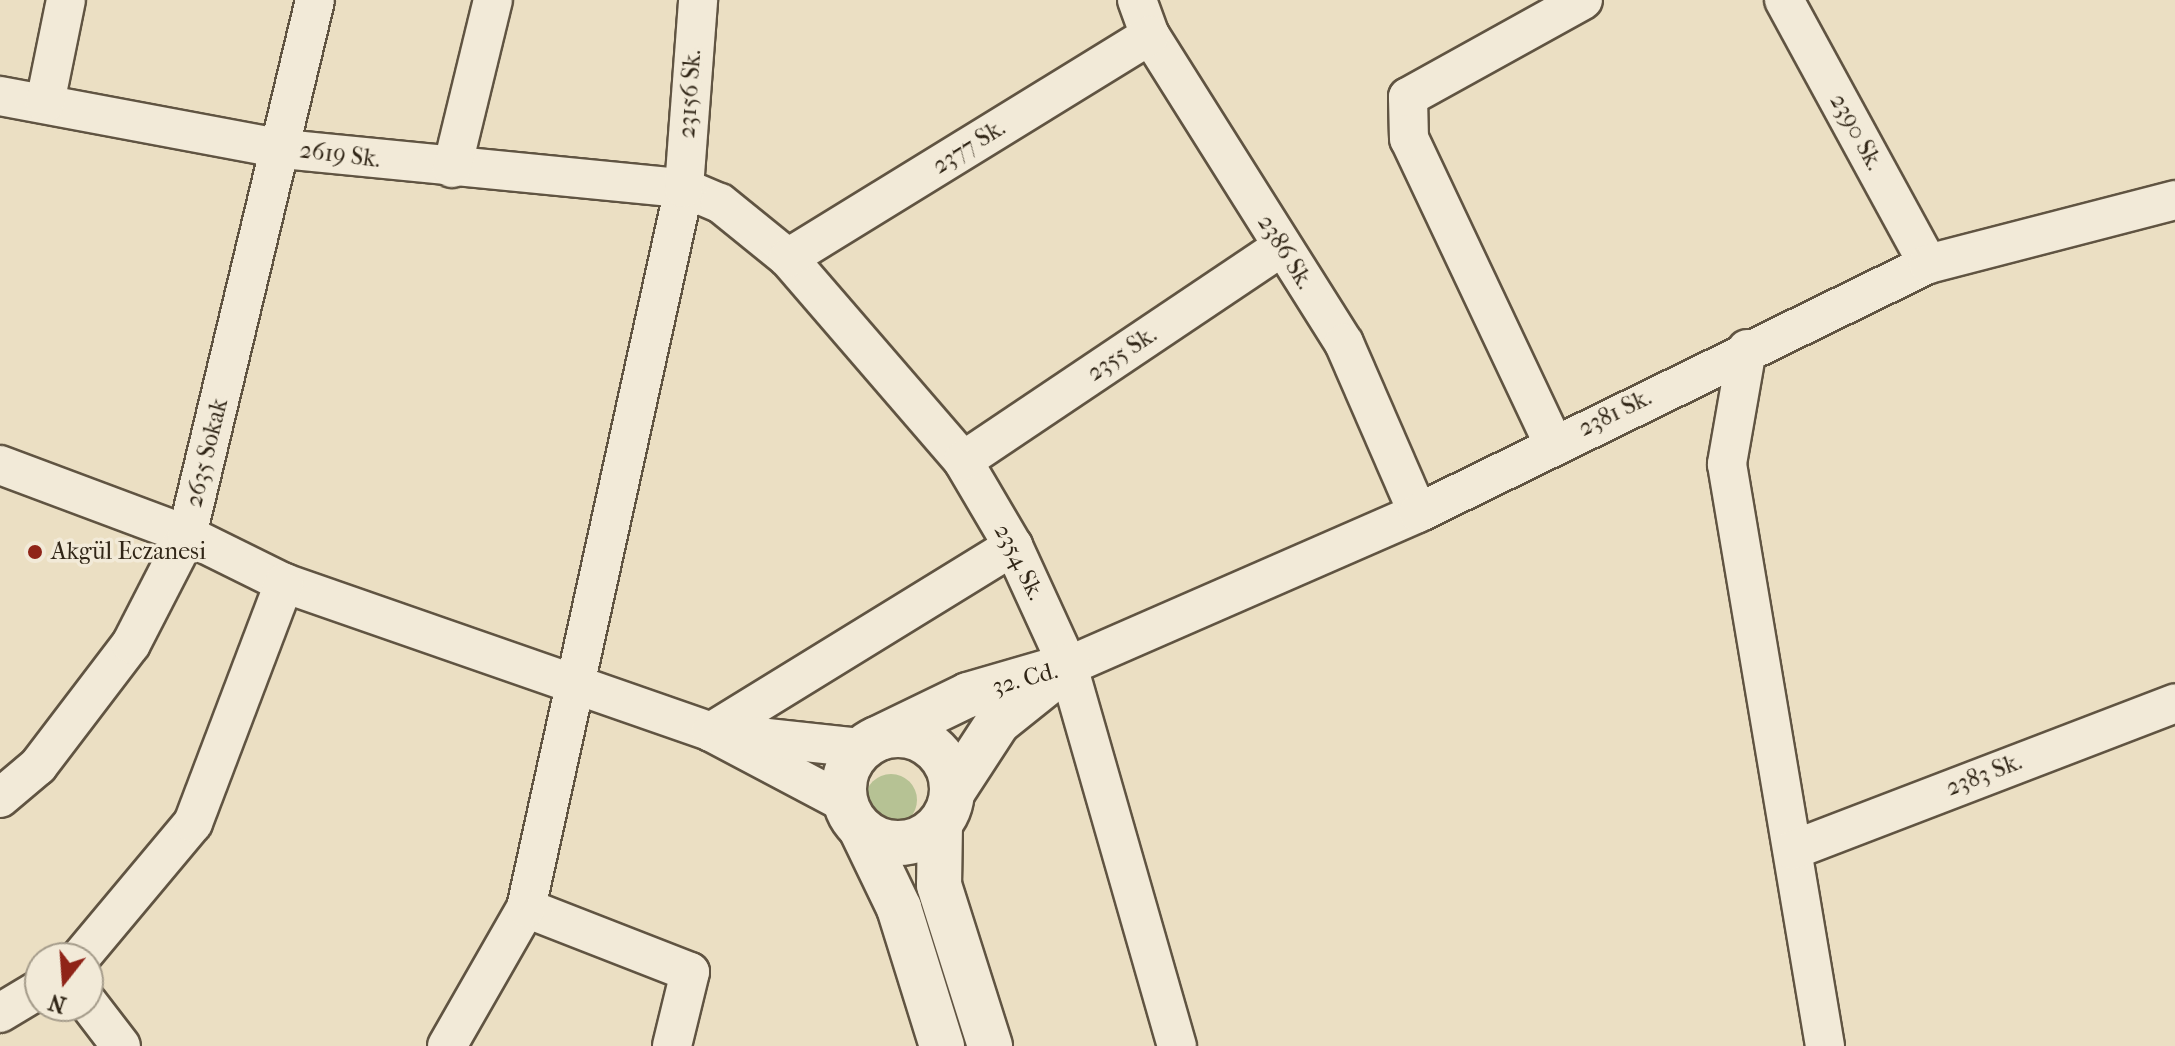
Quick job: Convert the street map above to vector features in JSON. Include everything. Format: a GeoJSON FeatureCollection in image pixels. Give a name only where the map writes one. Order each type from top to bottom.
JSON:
{"type":"FeatureCollection","features":[{"type":"Feature","properties":{"kind":"street"},"geometry":{"type":"LineString","coordinates":[[45,103],[66,0]]}},
{"type":"Feature","properties":{"kind":"street","name":"2635 Sokak"},"geometry":{"type":"LineString","coordinates":[[0,798],[38,766],[131,644],[187,535],[283,149],[315,0]]}},
{"type":"Feature","properties":{"kind":"street"},"geometry":{"type":"LineString","coordinates":[[452,168],[493,0]]}},
{"type":"Feature","properties":{"kind":"street","name":"23156 Sk."},"geometry":{"type":"LineString","coordinates":[[447,1046],[526,908],[684,188],[698,0]]}},
{"type":"Feature","properties":{"kind":"street","name":"2386 Sk."},"geometry":{"type":"LineString","coordinates":[[1137,0],[1150,35],[1344,343],[1418,513]]}},
{"type":"Feature","properties":{"kind":"street"},"geometry":{"type":"LineString","coordinates":[[1553,443],[1409,139],[1408,97],[1583,0]]}},
{"type":"Feature","properties":{"kind":"street","name":"2390 Sk."},"geometry":{"type":"LineString","coordinates":[[1784,0],[1928,264]]}},
{"type":"Feature","properties":{"kind":"street","name":"2377 Sk."},"geometry":{"type":"LineString","coordinates":[[788,258],[1150,35]]}},
{"type":"Feature","properties":{"kind":"street","name":"2619 Sk."},"geometry":{"type":"LineString","coordinates":[[0,96],[283,149],[452,168],[684,188]]}},
{"type":"Feature","properties":{"kind":"street","name":"2354 Sk."},"geometry":{"type":"LineString","coordinates":[[684,188],[720,203],[788,258],[963,461],[1013,546],[1068,666],[1177,1046]]}},
{"type":"Feature","properties":{"kind":"street","name":"2381 Sk."},"geometry":{"type":"LineString","coordinates":[[1068,666],[1418,513],[1553,443],[1928,264],[2175,200]]}},
{"type":"Feature","properties":{"kind":"street","name":"2355 Sk."},"geometry":{"type":"LineString","coordinates":[[963,461],[1282,247]]}},
{"type":"Feature","properties":{"kind":"street"},"geometry":{"type":"LineString","coordinates":[[1747,349],[1727,464],[1825,1046]]}},
{"type":"Feature","properties":{"kind":"street"},"geometry":{"type":"LineString","coordinates":[[0,465],[187,535],[284,583],[711,732],[854,816],[893,844],[947,808]]}},
{"type":"Feature","properties":{"kind":"street"},"geometry":{"type":"LineString","coordinates":[[711,732],[1013,546]]}},
{"type":"Feature","properties":{"kind":"street"},"geometry":{"type":"LineString","coordinates":[[93,942],[193,823],[284,583]]}},
{"type":"Feature","properties":{"kind":"street","name":"32. Cd."},"geometry":{"type":"LineString","coordinates":[[870,743],[968,695],[1068,666]]}},
{"type":"Feature","properties":{"kind":"street","name":"32. Cd."},"geometry":{"type":"LineString","coordinates":[[947,808],[998,722],[1068,666]]}},
{"type":"Feature","properties":{"kind":"street","name":"2383 Sk."},"geometry":{"type":"LineString","coordinates":[[1793,850],[2175,703]]}},
{"type":"Feature","properties":{"kind":"street"},"geometry":{"type":"LineString","coordinates":[[711,732],[870,743],[913,737],[930,745],[942,757],[947,808],[939,885],[990,1046]]}},
{"type":"Feature","properties":{"kind":"street"},"geometry":{"type":"LineString","coordinates":[[870,743],[845,780],[854,816],[899,908],[942,1046]]}},
{"type":"Feature","properties":{"kind":"street"},"geometry":{"type":"LineString","coordinates":[[526,908],[690,972],[672,1046]]}},
{"type":"Feature","properties":{"kind":"street"},"geometry":{"type":"LineString","coordinates":[[0,1013],[24,999]]}},
{"type":"Feature","properties":{"kind":"street"},"geometry":{"type":"LineString","coordinates":[[103,1022],[121,1046]]}},
{"type":"Feature","properties":{"kind":"green space"},"geometry":{"type":"Polygon","coordinates":[[[891,774],[910,781],[917,800],[910,819],[891,826],[872,819],[865,800],[872,781],[891,774]]]}},
{"type":"Feature","properties":{"kind":"place","name":"Akgül Eczanesi"},"geometry":{"type":"Point","coordinates":[35,552]}}]}
